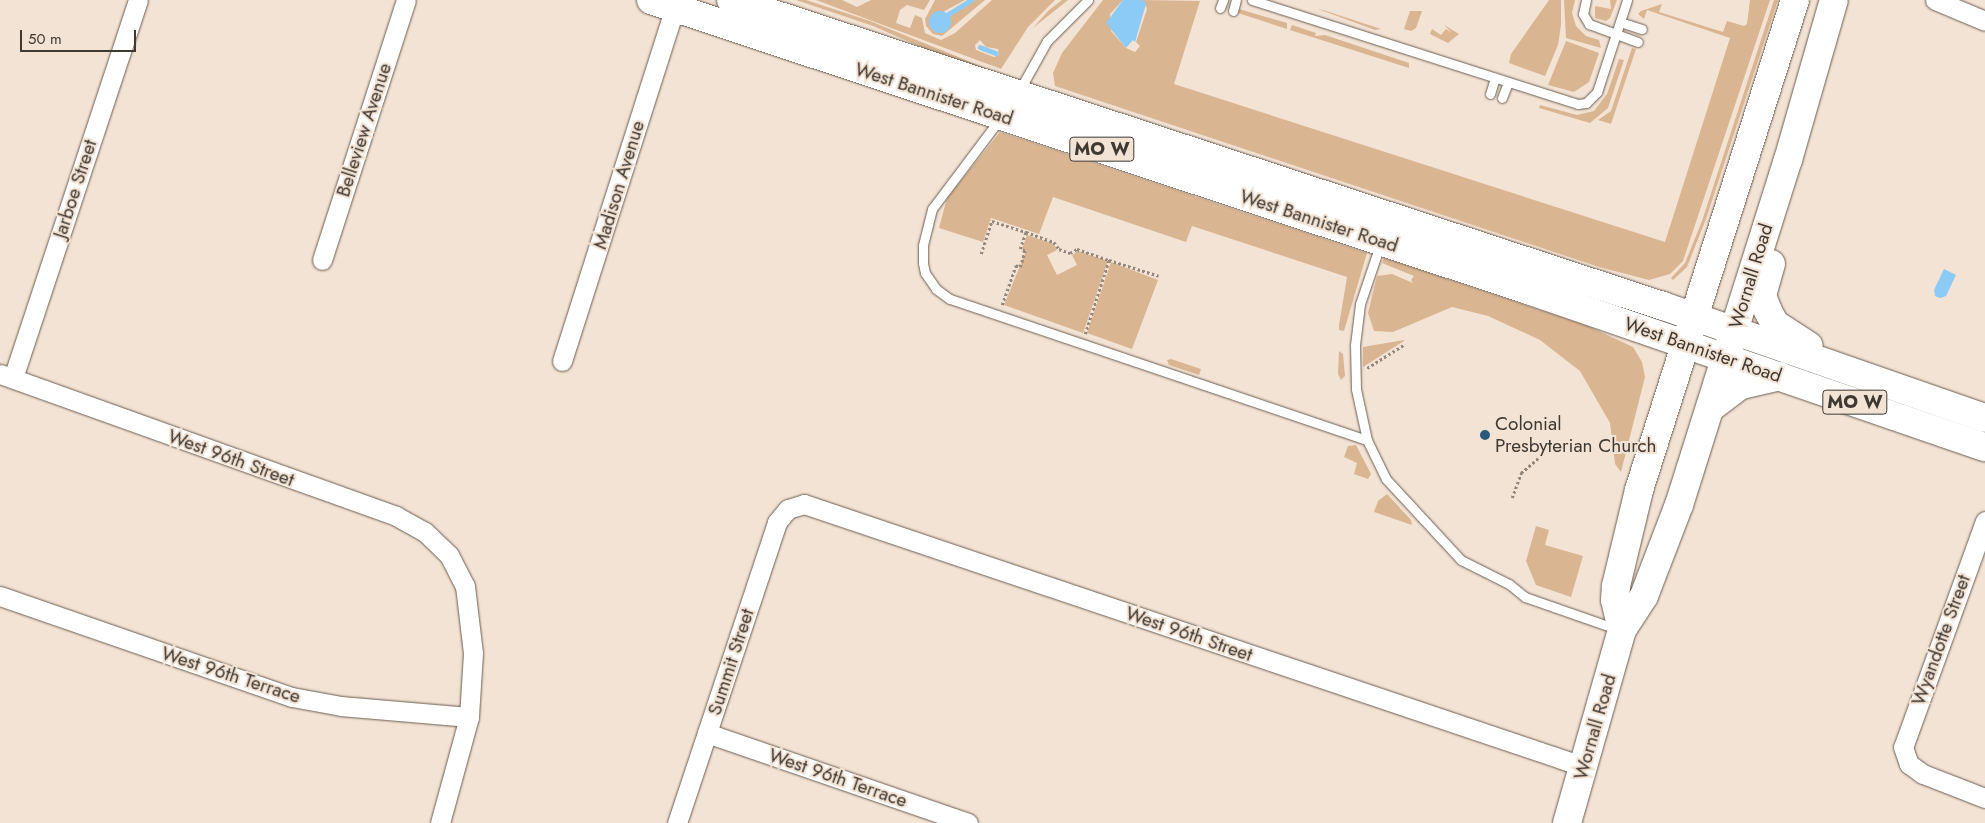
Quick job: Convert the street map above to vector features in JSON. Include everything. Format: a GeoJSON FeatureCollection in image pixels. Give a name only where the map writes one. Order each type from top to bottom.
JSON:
{"type":"FeatureCollection","features":[{"type":"Feature","properties":{"kind":"main road","name":"West Bannister Road"},"geometry":{"type":"LineString","coordinates":[[731,0],[896,53],[1010,105]]}},
{"type":"Feature","properties":{"kind":"main road"},"geometry":{"type":"LineString","coordinates":[[776,0],[869,31],[896,53]]}},
{"type":"Feature","properties":{"kind":"main road","name":"Wornall Road"},"geometry":{"type":"LineString","coordinates":[[1622,630],[1615,600],[1616,586],[1640,490],[1795,0]]}},
{"type":"Feature","properties":{"kind":"main road","name":"Wornall Road"},"geometry":{"type":"LineString","coordinates":[[1567,823],[1622,630],[1644,596],[1675,518],[1788,160],[1834,0]]}},
{"type":"Feature","properties":{"kind":"main road","name":"West Bannister Road"},"geometry":{"type":"LineString","coordinates":[[668,3],[1010,105],[1386,228],[1694,316],[1985,418]]}},
{"type":"Feature","properties":{"kind":"main road"},"geometry":{"type":"LineString","coordinates":[[1788,160],[1791,188],[1762,296],[1775,324],[1854,372]]}},
{"type":"Feature","properties":{"kind":"main road","name":"West Bannister Road"},"geometry":{"type":"LineString","coordinates":[[1386,228],[1685,344],[1985,447]]}},
{"type":"Feature","properties":{"kind":"main road"},"geometry":{"type":"LineString","coordinates":[[1710,408],[1741,385],[1780,376]]}},
{"type":"Feature","properties":{"kind":"street","name":"Jarboe Street"},"geometry":{"type":"LineString","coordinates":[[6,376],[138,0]]}},
{"type":"Feature","properties":{"kind":"street","name":"Belleview Avenue"},"geometry":{"type":"LineString","coordinates":[[322,260],[406,0]]}},
{"type":"Feature","properties":{"kind":"street"},"geometry":{"type":"LineString","coordinates":[[1935,0],[1985,21]]}},
{"type":"Feature","properties":{"kind":"street","name":"Madison Avenue"},"geometry":{"type":"LineString","coordinates":[[562,362],[668,3]]}},
{"type":"Feature","properties":{"kind":"street","name":"West 96th Street"},"geometry":{"type":"LineString","coordinates":[[6,376],[396,516],[425,532],[451,559],[465,586],[473,653],[469,717]]}},
{"type":"Feature","properties":{"kind":"street","name":"West 96th Street"},"geometry":{"type":"LineString","coordinates":[[793,508],[804,504],[1584,767]]}},
{"type":"Feature","properties":{"kind":"street","name":"Summit Street"},"geometry":{"type":"LineString","coordinates":[[677,823],[777,522],[793,508]]}},
{"type":"Feature","properties":{"kind":"street","name":"Wyandotte Street"},"geometry":{"type":"LineString","coordinates":[[1985,521],[1905,736],[1903,747],[1909,764],[1923,774],[1985,798]]}},
{"type":"Feature","properties":{"kind":"street","name":"West 96th Terrace"},"geometry":{"type":"LineString","coordinates":[[0,596],[292,697],[341,706],[469,717]]}},
{"type":"Feature","properties":{"kind":"street"},"geometry":{"type":"LineString","coordinates":[[440,823],[469,717]]}},
{"type":"Feature","properties":{"kind":"street","name":"West 96th Terrace"},"geometry":{"type":"LineString","coordinates":[[707,733],[968,823]]}},
{"type":"Feature","properties":{"kind":"lane"},"geometry":{"type":"LineString","coordinates":[[1088,0],[1047,41],[1010,105],[932,209],[923,246],[925,273],[936,289],[950,299],[1367,440]]}},
{"type":"Feature","properties":{"kind":"lane"},"geometry":{"type":"LineString","coordinates":[[1233,12],[1236,0]]}},
{"type":"Feature","properties":{"kind":"lane"},"geometry":{"type":"LineString","coordinates":[[1252,0],[1570,103],[1586,103],[1597,92],[1627,0]]}},
{"type":"Feature","properties":{"kind":"lane"},"geometry":{"type":"LineString","coordinates":[[1586,0],[1582,14],[1589,24],[1638,42]]}},
{"type":"Feature","properties":{"kind":"lane"},"geometry":{"type":"LineString","coordinates":[[1620,22],[1642,29]]}},
{"type":"Feature","properties":{"kind":"lane"},"geometry":{"type":"LineString","coordinates":[[1490,94],[1495,78]]}},
{"type":"Feature","properties":{"kind":"lane"},"geometry":{"type":"LineString","coordinates":[[1502,98],[1508,82]]}},
{"type":"Feature","properties":{"kind":"lane"},"geometry":{"type":"LineString","coordinates":[[1386,228],[1356,322],[1356,389],[1367,440],[1386,479],[1461,560],[1509,584],[1525,597],[1622,630]]}},
{"type":"Feature","properties":{"kind":"path"},"geometry":{"type":"LineString","coordinates":[[981,254],[992,221],[1054,242],[1059,249],[1070,253],[1077,250],[1159,276]]}},
{"type":"Feature","properties":{"kind":"path"},"geometry":{"type":"LineString","coordinates":[[1002,307],[1016,265],[1020,267],[1025,251],[1020,249],[1026,232]]}},
{"type":"Feature","properties":{"kind":"path"},"geometry":{"type":"LineString","coordinates":[[1085,335],[1110,260]]}},
{"type":"Feature","properties":{"kind":"path"},"geometry":{"type":"LineString","coordinates":[[1366,368],[1405,344]]}},
{"type":"Feature","properties":{"kind":"path"},"geometry":{"type":"LineString","coordinates":[[1512,498],[1520,473],[1543,454]]}},
{"type":"Feature","properties":{"kind":"shaded area"},"geometry":{"type":"Polygon","coordinates":[[[796,0],[806,0],[870,21],[1000,74],[951,60],[873,26],[796,0]]]}},
{"type":"Feature","properties":{"kind":"shaded area"},"geometry":{"type":"Polygon","coordinates":[[[816,0],[842,0],[857,7],[871,0],[930,0],[924,10],[907,5],[900,10],[896,23],[910,28],[915,15],[922,18],[925,33],[941,40],[955,33],[992,0],[1055,0],[1028,27],[1001,69],[816,0]],[[980,40],[975,45],[976,50],[994,57],[999,55],[998,49],[986,47],[980,40]]]}},
{"type":"Feature","properties":{"kind":"shaded area"},"geometry":{"type":"Polygon","coordinates":[[[935,0],[965,0],[943,12],[949,26],[950,17],[959,9],[975,0],[985,0],[942,36],[933,34],[926,26],[925,19],[935,0]]]}},
{"type":"Feature","properties":{"kind":"shaded area"},"geometry":{"type":"Polygon","coordinates":[[[1062,0],[1068,0],[1033,28],[1048,11],[1062,0]]]}},
{"type":"Feature","properties":{"kind":"shaded area"},"geometry":{"type":"Polygon","coordinates":[[[1103,0],[1123,0],[1110,14],[1111,31],[1126,48],[1135,52],[1140,46],[1136,42],[1147,9],[1143,0],[1200,1],[1174,84],[1665,242],[1730,38],[1647,10],[1644,19],[1638,14],[1641,11],[1662,4],[1659,12],[1723,32],[1727,21],[1744,26],[1747,24],[1750,0],[1770,0],[1683,261],[1670,274],[1649,280],[1599,267],[1055,86],[1053,73],[1062,53],[1103,0]]]}},
{"type":"Feature","properties":{"kind":"shaded area"},"geometry":{"type":"Polygon","coordinates":[[[1549,0],[1561,0],[1561,25],[1558,45],[1545,76],[1509,63],[1511,54],[1549,0]]]}},
{"type":"Feature","properties":{"kind":"shaded area"},"geometry":{"type":"Polygon","coordinates":[[[1564,0],[1575,0],[1572,13],[1576,26],[1586,36],[1599,40],[1601,48],[1566,38],[1564,0]]]}},
{"type":"Feature","properties":{"kind":"shaded area"},"geometry":{"type":"Polygon","coordinates":[[[1610,0],[1617,0],[1610,18],[1606,21],[1595,18],[1595,6],[1611,9],[1610,0]]]}},
{"type":"Feature","properties":{"kind":"shaded area"},"geometry":{"type":"Polygon","coordinates":[[[1774,0],[1778,0],[1706,219],[1687,267],[1673,280],[1671,278],[1685,263],[1702,221],[1774,0]]]}},
{"type":"Feature","properties":{"kind":"shaded area"},"geometry":{"type":"Polygon","coordinates":[[[1239,9],[1287,23],[1287,29],[1238,13],[1239,9]]]}},
{"type":"Feature","properties":{"kind":"shaded area"},"geometry":{"type":"Polygon","coordinates":[[[1318,9],[1323,10],[1381,29],[1375,30],[1318,9]]]}},
{"type":"Feature","properties":{"kind":"shaded area"},"geometry":{"type":"Polygon","coordinates":[[[1410,11],[1422,11],[1416,28],[1411,31],[1404,29],[1410,11]]]}},
{"type":"Feature","properties":{"kind":"shaded area"},"geometry":{"type":"Polygon","coordinates":[[[1292,25],[1316,33],[1315,36],[1325,35],[1409,63],[1409,68],[1290,30],[1292,25]]]}},
{"type":"Feature","properties":{"kind":"shaded area"},"geometry":{"type":"Polygon","coordinates":[[[1444,25],[1459,34],[1448,43],[1430,34],[1432,29],[1441,35],[1446,29],[1452,33],[1444,25]]]}},
{"type":"Feature","properties":{"kind":"shaded area"},"geometry":{"type":"Polygon","coordinates":[[[1566,41],[1599,53],[1589,82],[1574,92],[1548,85],[1566,41]]]}},
{"type":"Feature","properties":{"kind":"shaded area"},"geometry":{"type":"Polygon","coordinates":[[[1632,48],[1636,49],[1611,124],[1598,120],[1611,111],[1632,48]]]}},
{"type":"Feature","properties":{"kind":"shaded area"},"geometry":{"type":"Polygon","coordinates":[[[1619,59],[1624,60],[1608,108],[1590,123],[1539,108],[1540,105],[1577,115],[1594,111],[1607,94],[1619,59]]]}},
{"type":"Feature","properties":{"kind":"shaded area"},"geometry":{"type":"Polygon","coordinates":[[[1000,132],[1367,253],[1344,331],[1339,330],[1339,325],[1347,277],[1192,226],[1186,242],[1053,197],[1039,234],[991,218],[983,242],[939,228],[947,198],[1000,132]]]}},
{"type":"Feature","properties":{"kind":"shaded area"},"geometry":{"type":"Polygon","coordinates":[[[1027,235],[1054,244],[1057,250],[1047,255],[1057,275],[1077,265],[1072,255],[1078,251],[1108,261],[1083,333],[1004,305],[1026,251],[1022,249],[1027,235]]]}},
{"type":"Feature","properties":{"kind":"shaded area"},"geometry":{"type":"Polygon","coordinates":[[[1384,258],[1588,326],[1633,347],[1642,362],[1645,377],[1621,472],[1615,464],[1610,423],[1580,371],[1540,340],[1488,316],[1452,307],[1393,332],[1374,331],[1368,313],[1377,276],[1392,274],[1413,283],[1411,280],[1414,276],[1382,263],[1384,258]]]}},
{"type":"Feature","properties":{"kind":"shaded area"},"geometry":{"type":"Polygon","coordinates":[[[1111,262],[1158,280],[1132,349],[1087,333],[1111,262]]]}},
{"type":"Feature","properties":{"kind":"shaded area"},"geometry":{"type":"Polygon","coordinates":[[[1404,341],[1363,367],[1363,347],[1404,341]]]}},
{"type":"Feature","properties":{"kind":"shaded area"},"geometry":{"type":"Polygon","coordinates":[[[1339,351],[1343,354],[1345,376],[1341,380],[1338,374],[1339,351]]]}},
{"type":"Feature","properties":{"kind":"shaded area"},"geometry":{"type":"Polygon","coordinates":[[[1171,359],[1201,369],[1199,375],[1169,365],[1167,360],[1171,359]]]}},
{"type":"Feature","properties":{"kind":"shaded area"},"geometry":{"type":"Polygon","coordinates":[[[1356,445],[1371,474],[1368,479],[1354,474],[1357,463],[1344,457],[1348,446],[1356,445]]]}},
{"type":"Feature","properties":{"kind":"shaded area"},"geometry":{"type":"Polygon","coordinates":[[[1387,494],[1411,520],[1412,525],[1374,512],[1378,501],[1387,494]]]}},
{"type":"Feature","properties":{"kind":"shaded area"},"geometry":{"type":"Polygon","coordinates":[[[1536,526],[1549,530],[1545,545],[1583,556],[1571,597],[1536,585],[1526,561],[1536,526]]]}},
{"type":"Feature","properties":{"kind":"water"},"geometry":{"type":"Polygon","coordinates":[[[1123,0],[1143,0],[1146,4],[1135,42],[1133,40],[1126,48],[1106,23],[1123,0]]]}},
{"type":"Feature","properties":{"kind":"water"},"geometry":{"type":"Polygon","coordinates":[[[940,11],[948,14],[951,22],[948,30],[940,33],[932,30],[929,22],[932,14],[940,11]]]}},
{"type":"Feature","properties":{"kind":"water"},"geometry":{"type":"Polygon","coordinates":[[[1944,269],[1956,275],[1946,296],[1940,298],[1935,296],[1934,290],[1944,269]]]}},
{"type":"Feature","properties":{"kind":"waterway"},"geometry":{"type":"LineString","coordinates":[[947,15],[971,0]]}},
{"type":"Feature","properties":{"kind":"waterway"},"geometry":{"type":"LineString","coordinates":[[980,47],[996,53]]}},
{"type":"Feature","properties":{"kind":"place","name":"Colonial Presbyterian Church"},"geometry":{"type":"Point","coordinates":[1485,435]}}]}
